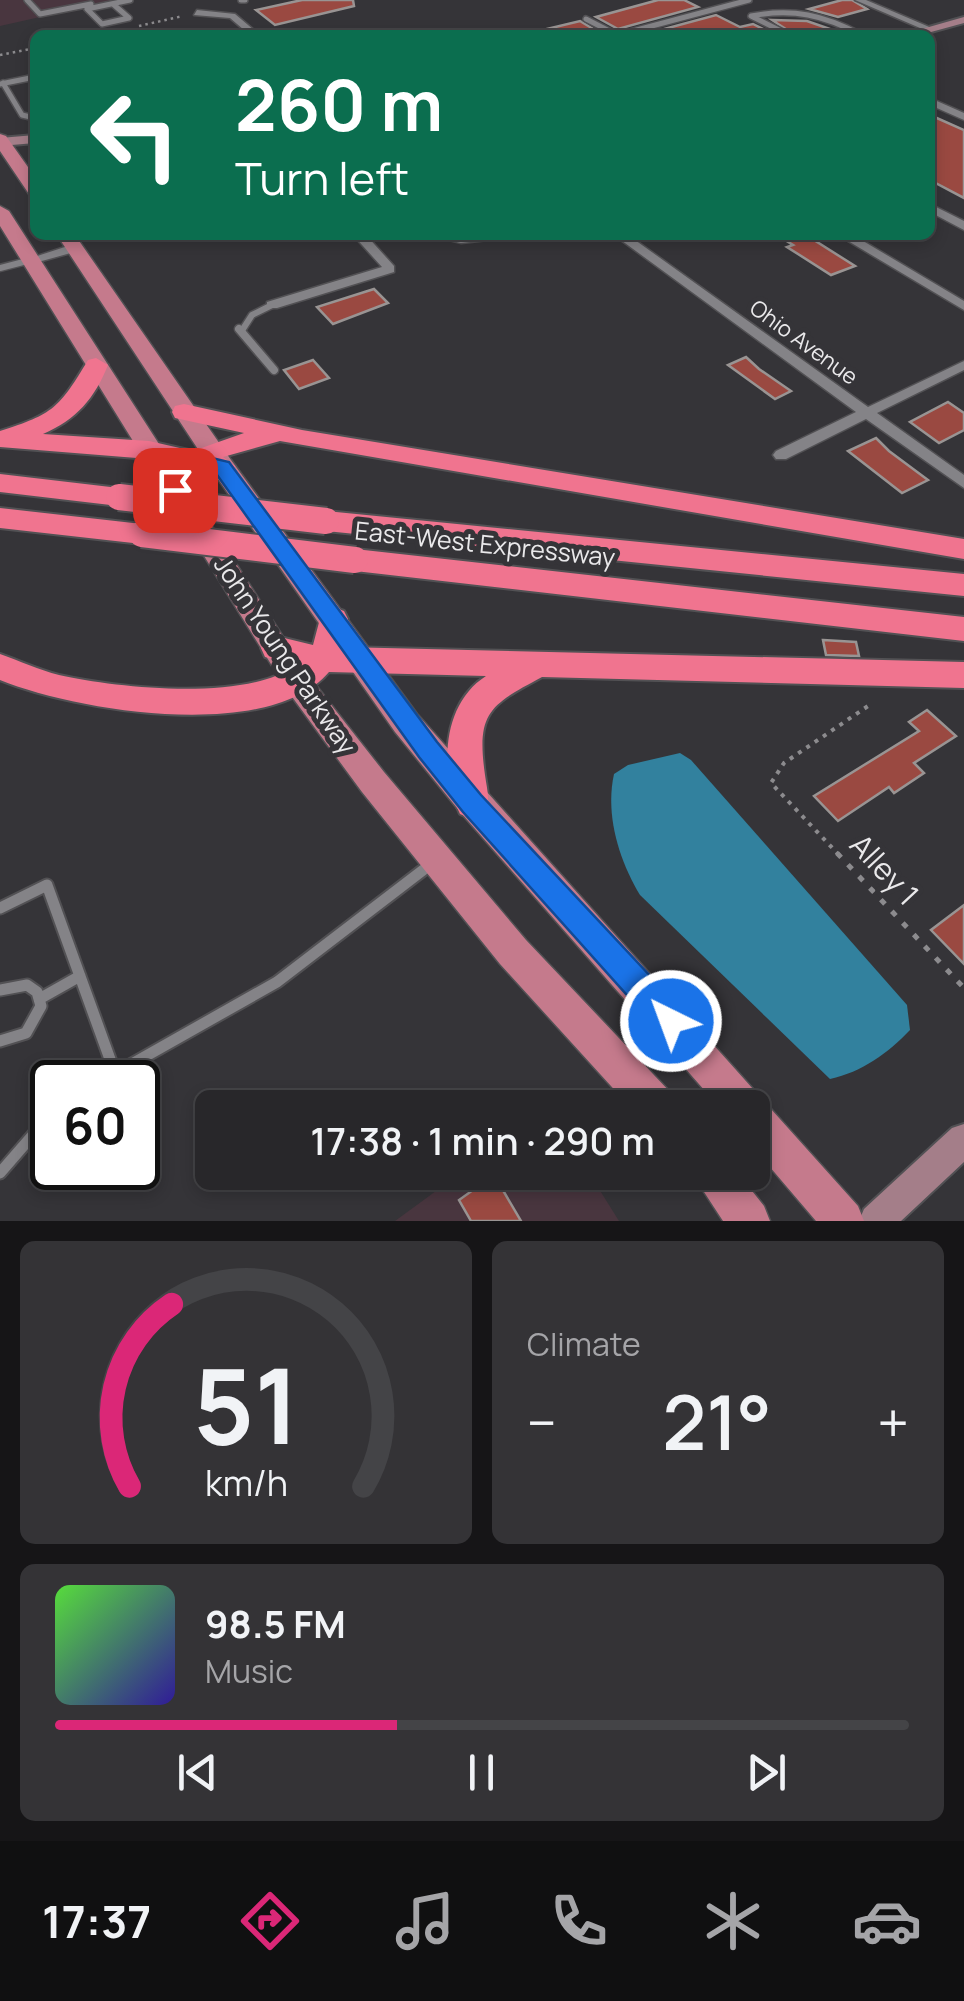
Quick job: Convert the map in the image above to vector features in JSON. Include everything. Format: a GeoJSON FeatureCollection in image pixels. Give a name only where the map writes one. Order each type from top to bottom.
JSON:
{"type":"FeatureCollection","features":[{"type":"Feature","properties":{"kind":"highway"},"geometry":{"type":"LineString","coordinates":[[0,438],[42,426],[65,414],[82,397],[96,364]]}},
{"type":"Feature","properties":{"kind":"highway"},"geometry":{"type":"LineString","coordinates":[[184,412],[302,438],[964,548]]}},
{"type":"Feature","properties":{"kind":"highway"},"geometry":{"type":"LineString","coordinates":[[0,438],[150,450],[210,460]]}},
{"type":"Feature","properties":{"kind":"highway"},"geometry":{"type":"LineString","coordinates":[[175,490],[181,474],[255,439],[302,438]]}},
{"type":"Feature","properties":{"kind":"highway","name":"East-West Expressway"},"geometry":{"type":"LineString","coordinates":[[0,483],[326,521],[964,585]]}},
{"type":"Feature","properties":{"kind":"highway","name":"East-West Expressway"},"geometry":{"type":"LineString","coordinates":[[0,518],[964,629]]}},
{"type":"Feature","properties":{"kind":"highway"},"geometry":{"type":"LineString","coordinates":[[309,671],[334,638],[334,619]]}},
{"type":"Feature","properties":{"kind":"highway"},"geometry":{"type":"LineString","coordinates":[[0,668],[58,688],[124,700],[188,700],[262,693],[309,671],[361,660],[964,675]]}},
{"type":"Feature","properties":{"kind":"highway"},"geometry":{"type":"LineString","coordinates":[[472,803],[462,740],[465,720],[480,695],[504,678],[542,664]]}},
{"type":"Feature","properties":{"kind":"main road"},"geometry":{"type":"LineString","coordinates":[[930,30],[964,20]]}},
{"type":"Feature","properties":{"kind":"main road"},"geometry":{"type":"LineString","coordinates":[[944,26],[964,34]]}},
{"type":"Feature","properties":{"kind":"main road"},"geometry":{"type":"LineString","coordinates":[[1,141],[30,139]]}},
{"type":"Feature","properties":{"kind":"main road"},"geometry":{"type":"LineString","coordinates":[[1,141],[30,182]]}},
{"type":"Feature","properties":{"kind":"main road","name":"John Young Parkway"},"geometry":{"type":"LineString","coordinates":[[0,211],[276,648],[309,671],[437,860],[513,952],[641,1090]]}},
{"type":"Feature","properties":{"kind":"main road"},"geometry":{"type":"LineString","coordinates":[[70,241],[184,412],[210,460],[472,803],[730,1090]]}},
{"type":"Feature","properties":{"kind":"main road"},"geometry":{"type":"LineString","coordinates":[[770,1136],[843,1221]]}},
{"type":"Feature","properties":{"kind":"main road"},"geometry":{"type":"LineString","coordinates":[[876,1221],[964,1140]]}},
{"type":"Feature","properties":{"kind":"main road"},"geometry":{"type":"LineString","coordinates":[[725,1190],[749,1221]]}},
{"type":"Feature","properties":{"kind":"street"},"geometry":{"type":"LineString","coordinates":[[859,0],[930,30]]}},
{"type":"Feature","properties":{"kind":"street"},"geometry":{"type":"LineString","coordinates":[[196,14],[232,16],[250,30]]}},
{"type":"Feature","properties":{"kind":"street"},"geometry":{"type":"LineString","coordinates":[[935,103],[964,117]]}},
{"type":"Feature","properties":{"kind":"street"},"geometry":{"type":"LineString","coordinates":[[935,210],[964,226]]}},
{"type":"Feature","properties":{"kind":"street"},"geometry":{"type":"LineString","coordinates":[[272,305],[390,269],[363,240]]}},
{"type":"Feature","properties":{"kind":"street","name":"Ohio Avenue"},"geometry":{"type":"LineString","coordinates":[[627,240],[964,483]]}},
{"type":"Feature","properties":{"kind":"street"},"geometry":{"type":"LineString","coordinates":[[852,240],[964,306]]}},
{"type":"Feature","properties":{"kind":"street"},"geometry":{"type":"LineString","coordinates":[[31,260],[70,241]]}},
{"type":"Feature","properties":{"kind":"street"},"geometry":{"type":"LineString","coordinates":[[780,456],[964,365]]}},
{"type":"Feature","properties":{"kind":"lane"},"geometry":{"type":"LineString","coordinates":[[27,0],[40,14],[130,0]]}},
{"type":"Feature","properties":{"kind":"lane"},"geometry":{"type":"LineString","coordinates":[[71,0],[78,7]]}},
{"type":"Feature","properties":{"kind":"lane"},"geometry":{"type":"LineString","coordinates":[[636,30],[749,0]]}},
{"type":"Feature","properties":{"kind":"lane"},"geometry":{"type":"LineString","coordinates":[[111,2],[129,18],[102,24],[87,10],[100,6],[111,2]]}},
{"type":"Feature","properties":{"kind":"lane"},"geometry":{"type":"LineString","coordinates":[[778,30],[751,16],[784,8],[803,10],[849,30]]}},
{"type":"Feature","properties":{"kind":"lane"},"geometry":{"type":"LineString","coordinates":[[586,19],[607,30]]}},
{"type":"Feature","properties":{"kind":"lane"},"geometry":{"type":"LineString","coordinates":[[30,78],[2,83],[22,115],[30,117]]}},
{"type":"Feature","properties":{"kind":"lane"},"geometry":{"type":"LineString","coordinates":[[0,268],[31,260]]}},
{"type":"Feature","properties":{"kind":"lane"},"geometry":{"type":"LineString","coordinates":[[272,305],[252,314],[239,330],[274,370]]}},
{"type":"Feature","properties":{"kind":"lane"},"geometry":{"type":"LineString","coordinates":[[138,1060],[277,982],[437,860]]}},
{"type":"Feature","properties":{"kind":"lane"},"geometry":{"type":"LineString","coordinates":[[0,908],[47,885],[110,1060]]}},
{"type":"Feature","properties":{"kind":"lane"},"geometry":{"type":"LineString","coordinates":[[0,1041],[16,1038],[33,1025],[41,998],[80,976]]}},
{"type":"Feature","properties":{"kind":"lane"},"geometry":{"type":"LineString","coordinates":[[0,990],[23,983],[41,998]]}},
{"type":"Feature","properties":{"kind":"lane"},"geometry":{"type":"LineString","coordinates":[[0,1174],[10,1168],[30,1139]]}},
{"type":"Feature","properties":{"kind":"path"},"geometry":{"type":"LineString","coordinates":[[129,28],[196,14]]}},
{"type":"Feature","properties":{"kind":"path"},"geometry":{"type":"LineString","coordinates":[[0,55],[30,49]]}},
{"type":"Feature","properties":{"kind":"path","name":"Alley 1"},"geometry":{"type":"LineString","coordinates":[[868,706],[784,763],[771,783],[964,988]]}},
{"type":"Feature","properties":{"kind":"shaded area"},"geometry":{"type":"Polygon","coordinates":[[[0,0],[116,0],[0,26],[0,0]]]}},
{"type":"Feature","properties":{"kind":"shaded area"},"geometry":{"type":"Polygon","coordinates":[[[437,1190],[600,1190],[619,1221],[395,1221],[437,1190]]]}},
{"type":"Feature","properties":{"kind":"water"},"geometry":{"type":"Polygon","coordinates":[[[680,753],[691,760],[907,1005],[910,1030],[874,1060],[830,1079],[640,895],[616,837],[611,805],[614,774],[628,765],[680,753]]]}},
{"type":"Feature","properties":{"kind":"building"},"geometry":{"type":"Polygon","coordinates":[[[302,0],[353,0],[354,6],[275,25],[256,10],[302,0]]]}},
{"type":"Feature","properties":{"kind":"building"},"geometry":{"type":"Polygon","coordinates":[[[658,0],[684,0],[698,7],[618,29],[596,17],[658,0]]]}},
{"type":"Feature","properties":{"kind":"building"},"geometry":{"type":"Polygon","coordinates":[[[852,0],[867,9],[838,17],[809,9],[852,0]]]}},
{"type":"Feature","properties":{"kind":"building"},"geometry":{"type":"Polygon","coordinates":[[[716,15],[740,27],[753,24],[765,30],[660,30],[716,15]]]}},
{"type":"Feature","properties":{"kind":"building"},"geometry":{"type":"Polygon","coordinates":[[[772,20],[807,21],[833,30],[787,30],[772,20]]]}},
{"type":"Feature","properties":{"kind":"building"},"geometry":{"type":"Polygon","coordinates":[[[580,21],[595,30],[547,30],[580,21]]]}},
{"type":"Feature","properties":{"kind":"building"},"geometry":{"type":"Polygon","coordinates":[[[935,117],[964,130],[964,198],[935,183],[935,117]]]}},
{"type":"Feature","properties":{"kind":"building"},"geometry":{"type":"Polygon","coordinates":[[[785,240],[814,240],[855,266],[831,275],[787,247],[793,245],[785,240]]]}},
{"type":"Feature","properties":{"kind":"building"},"geometry":{"type":"Polygon","coordinates":[[[374,289],[388,303],[333,324],[317,307],[374,289]]]}},
{"type":"Feature","properties":{"kind":"building"},"geometry":{"type":"Polygon","coordinates":[[[746,357],[791,391],[775,399],[728,365],[746,357]]]}},
{"type":"Feature","properties":{"kind":"building"},"geometry":{"type":"Polygon","coordinates":[[[313,360],[329,378],[299,389],[284,370],[313,360]]]}},
{"type":"Feature","properties":{"kind":"building"},"geometry":{"type":"Polygon","coordinates":[[[948,402],[964,413],[964,430],[939,443],[910,422],[948,402]]]}},
{"type":"Feature","properties":{"kind":"building"},"geometry":{"type":"Polygon","coordinates":[[[876,438],[928,480],[902,493],[848,451],[876,438]]]}},
{"type":"Feature","properties":{"kind":"building"},"geometry":{"type":"Polygon","coordinates":[[[823,640],[856,642],[859,656],[826,655],[823,640]]]}},
{"type":"Feature","properties":{"kind":"building"},"geometry":{"type":"Polygon","coordinates":[[[927,710],[956,736],[914,763],[924,773],[894,793],[889,787],[838,821],[814,796],[919,731],[909,722],[927,710]]]}},
{"type":"Feature","properties":{"kind":"building"},"geometry":{"type":"Polygon","coordinates":[[[964,905],[964,964],[931,930],[964,905]]]}},
{"type":"Feature","properties":{"kind":"building"},"geometry":{"type":"Polygon","coordinates":[[[473,1190],[503,1190],[521,1221],[471,1221],[459,1200],[473,1190]]]}},
{"type":"Feature","properties":{"kind":"route"},"geometry":{"type":"LineString","coordinates":[[175,490],[181,474],[195,461],[222,466],[428,750],[671,1021]]}}]}
